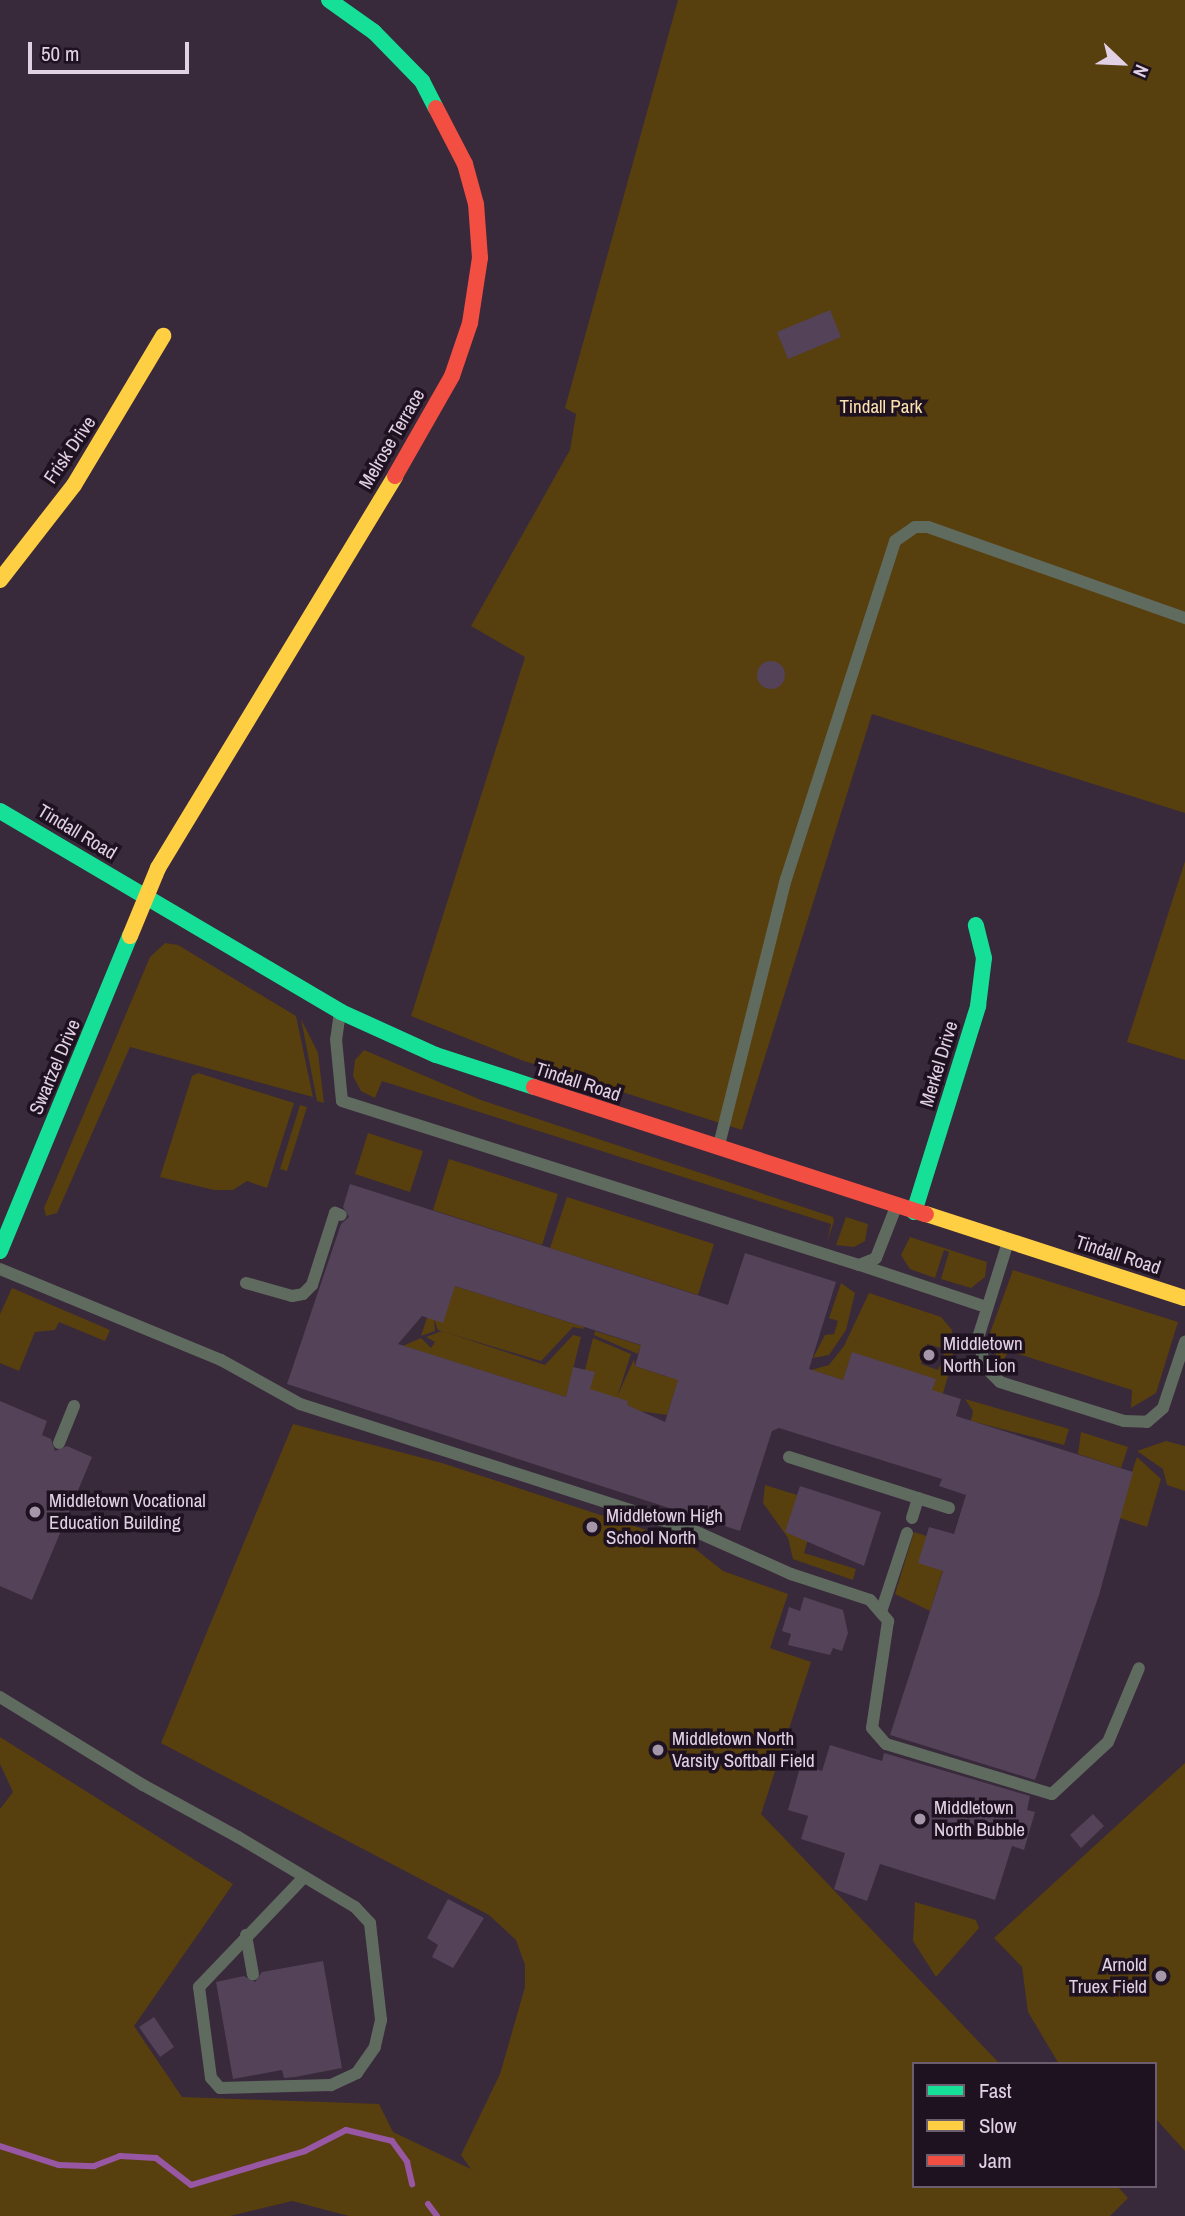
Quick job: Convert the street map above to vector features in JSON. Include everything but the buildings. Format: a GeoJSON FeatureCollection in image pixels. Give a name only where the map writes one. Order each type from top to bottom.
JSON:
{"type":"FeatureCollection","features":[{"type":"Feature","properties":{"kind":"street","name":"Melrose Terrace"},"geometry":{"type":"LineString","coordinates":[[147,898],[158,868],[425,427],[456,366],[478,287],[476,204],[444,118],[422,81],[389,46],[329,0]]}},
{"type":"Feature","properties":{"kind":"street","name":"Frisk Drive"},"geometry":{"type":"LineString","coordinates":[[0,580],[74,485],[163,335]]}},
{"type":"Feature","properties":{"kind":"street","name":"Tindall Road"},"geometry":{"type":"LineString","coordinates":[[0,811],[341,1012],[486,1074],[1185,1298]]}},
{"type":"Feature","properties":{"kind":"street","name":"Swartzel Drive"},"geometry":{"type":"LineString","coordinates":[[0,1251],[147,898]]}},
{"type":"Feature","properties":{"kind":"street","name":"Merkel Drive"},"geometry":{"type":"LineString","coordinates":[[914,1212],[978,1006],[984,958],[975,925]]}},
{"type":"Feature","properties":{"kind":"lane"},"geometry":{"type":"LineString","coordinates":[[718,1149],[786,878],[895,541],[915,527],[928,527],[1185,618]]}},
{"type":"Feature","properties":{"kind":"lane"},"geometry":{"type":"LineString","coordinates":[[341,1012],[336,1039],[342,1101],[986,1307]]}},
{"type":"Feature","properties":{"kind":"lane"},"geometry":{"type":"LineString","coordinates":[[859,1265],[880,1252],[896,1206]]}},
{"type":"Feature","properties":{"kind":"lane"},"geometry":{"type":"LineString","coordinates":[[246,1283],[292,1296],[303,1294],[312,1285],[335,1213],[341,1215]]}},
{"type":"Feature","properties":{"kind":"lane"},"geometry":{"type":"LineString","coordinates":[[1008,1242],[986,1307],[979,1353],[996,1379],[1132,1423],[1160,1414],[1185,1342]]}},
{"type":"Feature","properties":{"kind":"lane"},"geometry":{"type":"LineString","coordinates":[[0,1269],[221,1360],[300,1404],[690,1529],[882,1609]]}},
{"type":"Feature","properties":{"kind":"lane"},"geometry":{"type":"LineString","coordinates":[[59,1443],[74,1406]]}},
{"type":"Feature","properties":{"kind":"lane"},"geometry":{"type":"LineString","coordinates":[[789,1457],[949,1508]]}},
{"type":"Feature","properties":{"kind":"lane"},"geometry":{"type":"LineString","coordinates":[[912,1518],[918,1498]]}},
{"type":"Feature","properties":{"kind":"lane"},"geometry":{"type":"LineString","coordinates":[[907,1533],[882,1609],[888,1627],[872,1723],[875,1737],[1046,1794],[1058,1791],[1108,1742],[1139,1668]]}},
{"type":"Feature","properties":{"kind":"lane"},"geometry":{"type":"LineString","coordinates":[[0,1697],[355,1907],[370,1923],[379,2034],[370,2057],[349,2078],[331,2085],[220,2088],[211,2078],[199,1987],[304,1877]]}},
{"type":"Feature","properties":{"kind":"lane"},"geometry":{"type":"LineString","coordinates":[[246,1935],[253,1974]]}},
{"type":"Feature","properties":{"kind":"lane"},"geometry":{"type":"LineString","coordinates":[[270,2072],[273,2087]]}},
{"type":"Feature","properties":{"kind":"green space","name":"Tindall Park"},"geometry":{"type":"Polygon","coordinates":[[[678,0],[1185,0],[1185,813],[872,714],[742,1130],[521,1060],[411,1016],[525,657],[471,626],[570,450],[576,414],[565,408],[678,0]]]}},
{"type":"Feature","properties":{"kind":"green space"},"geometry":{"type":"Polygon","coordinates":[[[1185,861],[1185,1060],[1127,1042],[1185,861]]]}},
{"type":"Feature","properties":{"kind":"green space"},"geometry":{"type":"Polygon","coordinates":[[[165,943],[178,945],[296,1016],[313,1097],[130,1047],[57,1213],[46,1216],[44,1208],[150,957],[165,943]]]}},
{"type":"Feature","properties":{"kind":"green space"},"geometry":{"type":"Polygon","coordinates":[[[301,1019],[318,1053],[324,1103],[317,1101],[301,1019]]]}},
{"type":"Feature","properties":{"kind":"green space"},"geometry":{"type":"Polygon","coordinates":[[[364,1050],[481,1100],[833,1217],[827,1242],[831,1224],[382,1081],[375,1098],[361,1091],[353,1076],[355,1060],[364,1050]]]}},
{"type":"Feature","properties":{"kind":"green space"},"geometry":{"type":"Polygon","coordinates":[[[198,1073],[294,1103],[267,1188],[247,1181],[233,1190],[214,1190],[160,1177],[192,1076],[198,1073]]]}},
{"type":"Feature","properties":{"kind":"green space"},"geometry":{"type":"Polygon","coordinates":[[[300,1105],[307,1107],[287,1171],[280,1169],[300,1105]]]}},
{"type":"Feature","properties":{"kind":"green space"},"geometry":{"type":"Polygon","coordinates":[[[368,1133],[423,1151],[410,1192],[355,1174],[368,1133]]]}},
{"type":"Feature","properties":{"kind":"green space"},"geometry":{"type":"Polygon","coordinates":[[[449,1159],[558,1194],[542,1245],[433,1210],[449,1159]]]}},
{"type":"Feature","properties":{"kind":"green space"},"geometry":{"type":"Polygon","coordinates":[[[567,1197],[714,1244],[698,1295],[550,1248],[567,1197]]]}},
{"type":"Feature","properties":{"kind":"green space"},"geometry":{"type":"Polygon","coordinates":[[[846,1217],[868,1224],[865,1241],[854,1247],[836,1245],[846,1217]]]}},
{"type":"Feature","properties":{"kind":"green space"},"geometry":{"type":"Polygon","coordinates":[[[910,1237],[987,1262],[985,1277],[971,1288],[941,1279],[949,1252],[944,1250],[935,1278],[910,1269],[901,1255],[910,1237]]]}},
{"type":"Feature","properties":{"kind":"green space"},"geometry":{"type":"Polygon","coordinates":[[[1013,1270],[1178,1322],[1156,1393],[1131,1408],[1132,1390],[1009,1351],[999,1366],[990,1333],[1013,1270]]]}},
{"type":"Feature","properties":{"kind":"green space"},"geometry":{"type":"Polygon","coordinates":[[[439,1281],[584,1327],[573,1327],[541,1361],[438,1330],[434,1319],[435,1331],[421,1336],[439,1281]]]}},
{"type":"Feature","properties":{"kind":"green space"},"geometry":{"type":"Polygon","coordinates":[[[841,1283],[855,1293],[846,1330],[829,1355],[813,1358],[825,1335],[834,1334],[838,1321],[829,1318],[841,1283]]]}},
{"type":"Feature","properties":{"kind":"green space"},"geometry":{"type":"Polygon","coordinates":[[[12,1288],[110,1330],[105,1341],[59,1322],[55,1330],[35,1332],[19,1371],[0,1363],[0,1314],[12,1288]]]}},
{"type":"Feature","properties":{"kind":"green space"},"geometry":{"type":"Polygon","coordinates":[[[869,1293],[941,1317],[952,1330],[953,1359],[943,1356],[945,1349],[927,1344],[921,1364],[938,1370],[941,1363],[951,1366],[943,1393],[927,1407],[935,1379],[852,1353],[843,1380],[811,1370],[829,1365],[844,1346],[869,1293]]]}},
{"type":"Feature","properties":{"kind":"green space"},"geometry":{"type":"Polygon","coordinates":[[[442,1331],[545,1365],[573,1335],[581,1337],[566,1397],[403,1346],[421,1338],[431,1348],[435,1342],[426,1337],[442,1331]]]}},
{"type":"Feature","properties":{"kind":"green space"},"geometry":{"type":"Polygon","coordinates":[[[595,1331],[685,1359],[667,1415],[577,1402],[593,1338],[631,1354],[617,1397],[634,1359],[635,1366],[668,1377],[640,1348],[638,1354],[594,1335],[595,1331]]]}},
{"type":"Feature","properties":{"kind":"green space"},"geometry":{"type":"Polygon","coordinates":[[[965,1399],[1069,1429],[1064,1445],[971,1421],[973,1411],[965,1399]]]}},
{"type":"Feature","properties":{"kind":"green space"},"geometry":{"type":"Polygon","coordinates":[[[293,1424],[442,1463],[689,1544],[723,1571],[788,1594],[770,1648],[811,1662],[761,1814],[998,2062],[912,2062],[912,2188],[1119,2188],[1128,2198],[1110,2216],[349,2216],[292,2201],[230,2216],[0,2216],[0,1809],[13,1792],[0,1764],[0,1737],[233,1884],[134,2026],[182,2097],[379,2104],[393,2132],[471,2169],[461,2155],[500,2074],[525,1987],[525,1965],[516,1940],[489,1915],[161,1743],[293,1424]]]}},
{"type":"Feature","properties":{"kind":"green space"},"geometry":{"type":"Polygon","coordinates":[[[1081,1432],[1128,1447],[1121,1468],[1078,1454],[1081,1432]]]}},
{"type":"Feature","properties":{"kind":"green space"},"geometry":{"type":"Polygon","coordinates":[[[1166,1441],[1185,1446],[1185,1491],[1167,1485],[1163,1469],[1137,1451],[1166,1441]]]}},
{"type":"Feature","properties":{"kind":"green space"},"geometry":{"type":"Polygon","coordinates":[[[1137,1457],[1161,1479],[1147,1527],[1117,1517],[1137,1457]]]}},
{"type":"Feature","properties":{"kind":"green space"},"geometry":{"type":"Polygon","coordinates":[[[765,1485],[797,1495],[808,1539],[804,1553],[856,1569],[853,1580],[793,1559],[788,1538],[763,1503],[765,1485]]]}},
{"type":"Feature","properties":{"kind":"green space"},"geometry":{"type":"Polygon","coordinates":[[[914,1532],[951,1544],[930,1611],[895,1594],[914,1532]]]}},
{"type":"Feature","properties":{"kind":"green space"},"geometry":{"type":"Polygon","coordinates":[[[1185,1763],[1185,2151],[1157,2120],[1157,2062],[1058,2062],[1028,2012],[1022,1967],[994,1938],[1185,1763]]]}},
{"type":"Feature","properties":{"kind":"green space"},"geometry":{"type":"Polygon","coordinates":[[[915,1902],[976,1920],[979,1928],[936,1977],[913,1941],[915,1902]]]}},
{"type":"Feature","properties":{"kind":"waterway"},"geometry":{"type":"LineString","coordinates":[[0,2146],[59,2165],[94,2166],[120,2156],[156,2158],[191,2185],[305,2151],[346,2130],[392,2141],[407,2162],[412,2184]]}},
{"type":"Feature","properties":{"kind":"waterway"},"geometry":{"type":"LineString","coordinates":[[428,2204],[437,2216]]}},
{"type":"Feature","properties":{"kind":"traffic: fast"},"geometry":{"type":"LineString","coordinates":[[329,0],[374,32],[422,81],[436,108]]}},
{"type":"Feature","properties":{"kind":"traffic: fast"},"geometry":{"type":"LineString","coordinates":[[0,811],[341,1012],[436,1055],[534,1087]]}},
{"type":"Feature","properties":{"kind":"traffic: fast"},"geometry":{"type":"LineString","coordinates":[[914,1212],[978,1006],[984,958],[976,925]]}},
{"type":"Feature","properties":{"kind":"traffic: fast"},"geometry":{"type":"LineString","coordinates":[[0,1251],[130,936]]}},
{"type":"Feature","properties":{"kind":"traffic: slow"},"geometry":{"type":"LineString","coordinates":[[0,580],[74,485],[163,336]]}},
{"type":"Feature","properties":{"kind":"traffic: slow"},"geometry":{"type":"LineString","coordinates":[[130,936],[158,868],[395,476]]}},
{"type":"Feature","properties":{"kind":"traffic: slow"},"geometry":{"type":"LineString","coordinates":[[926,1214],[1185,1298]]}},
{"type":"Feature","properties":{"kind":"traffic: jam"},"geometry":{"type":"LineString","coordinates":[[395,476],[452,376],[470,323],[480,258],[476,204],[465,164],[436,108]]}},
{"type":"Feature","properties":{"kind":"traffic: jam"},"geometry":{"type":"LineString","coordinates":[[534,1087],[926,1214]]}},
{"type":"Feature","properties":{"kind":"place","name":"Middletown North Lion"},"geometry":{"type":"Point","coordinates":[929,1355]}},
{"type":"Feature","properties":{"kind":"place","name":"Middletown Vocational Education Building"},"geometry":{"type":"Point","coordinates":[35,1512]}},
{"type":"Feature","properties":{"kind":"place","name":"Middletown High School North"},"geometry":{"type":"Point","coordinates":[592,1527]}},
{"type":"Feature","properties":{"kind":"place","name":"Middletown North Varsity Softball Field"},"geometry":{"type":"Point","coordinates":[658,1750]}},
{"type":"Feature","properties":{"kind":"place","name":"Middletown North Bubble"},"geometry":{"type":"Point","coordinates":[920,1819]}},
{"type":"Feature","properties":{"kind":"place","name":"Arnold Truex Field"},"geometry":{"type":"Point","coordinates":[1161,1976]}}]}
